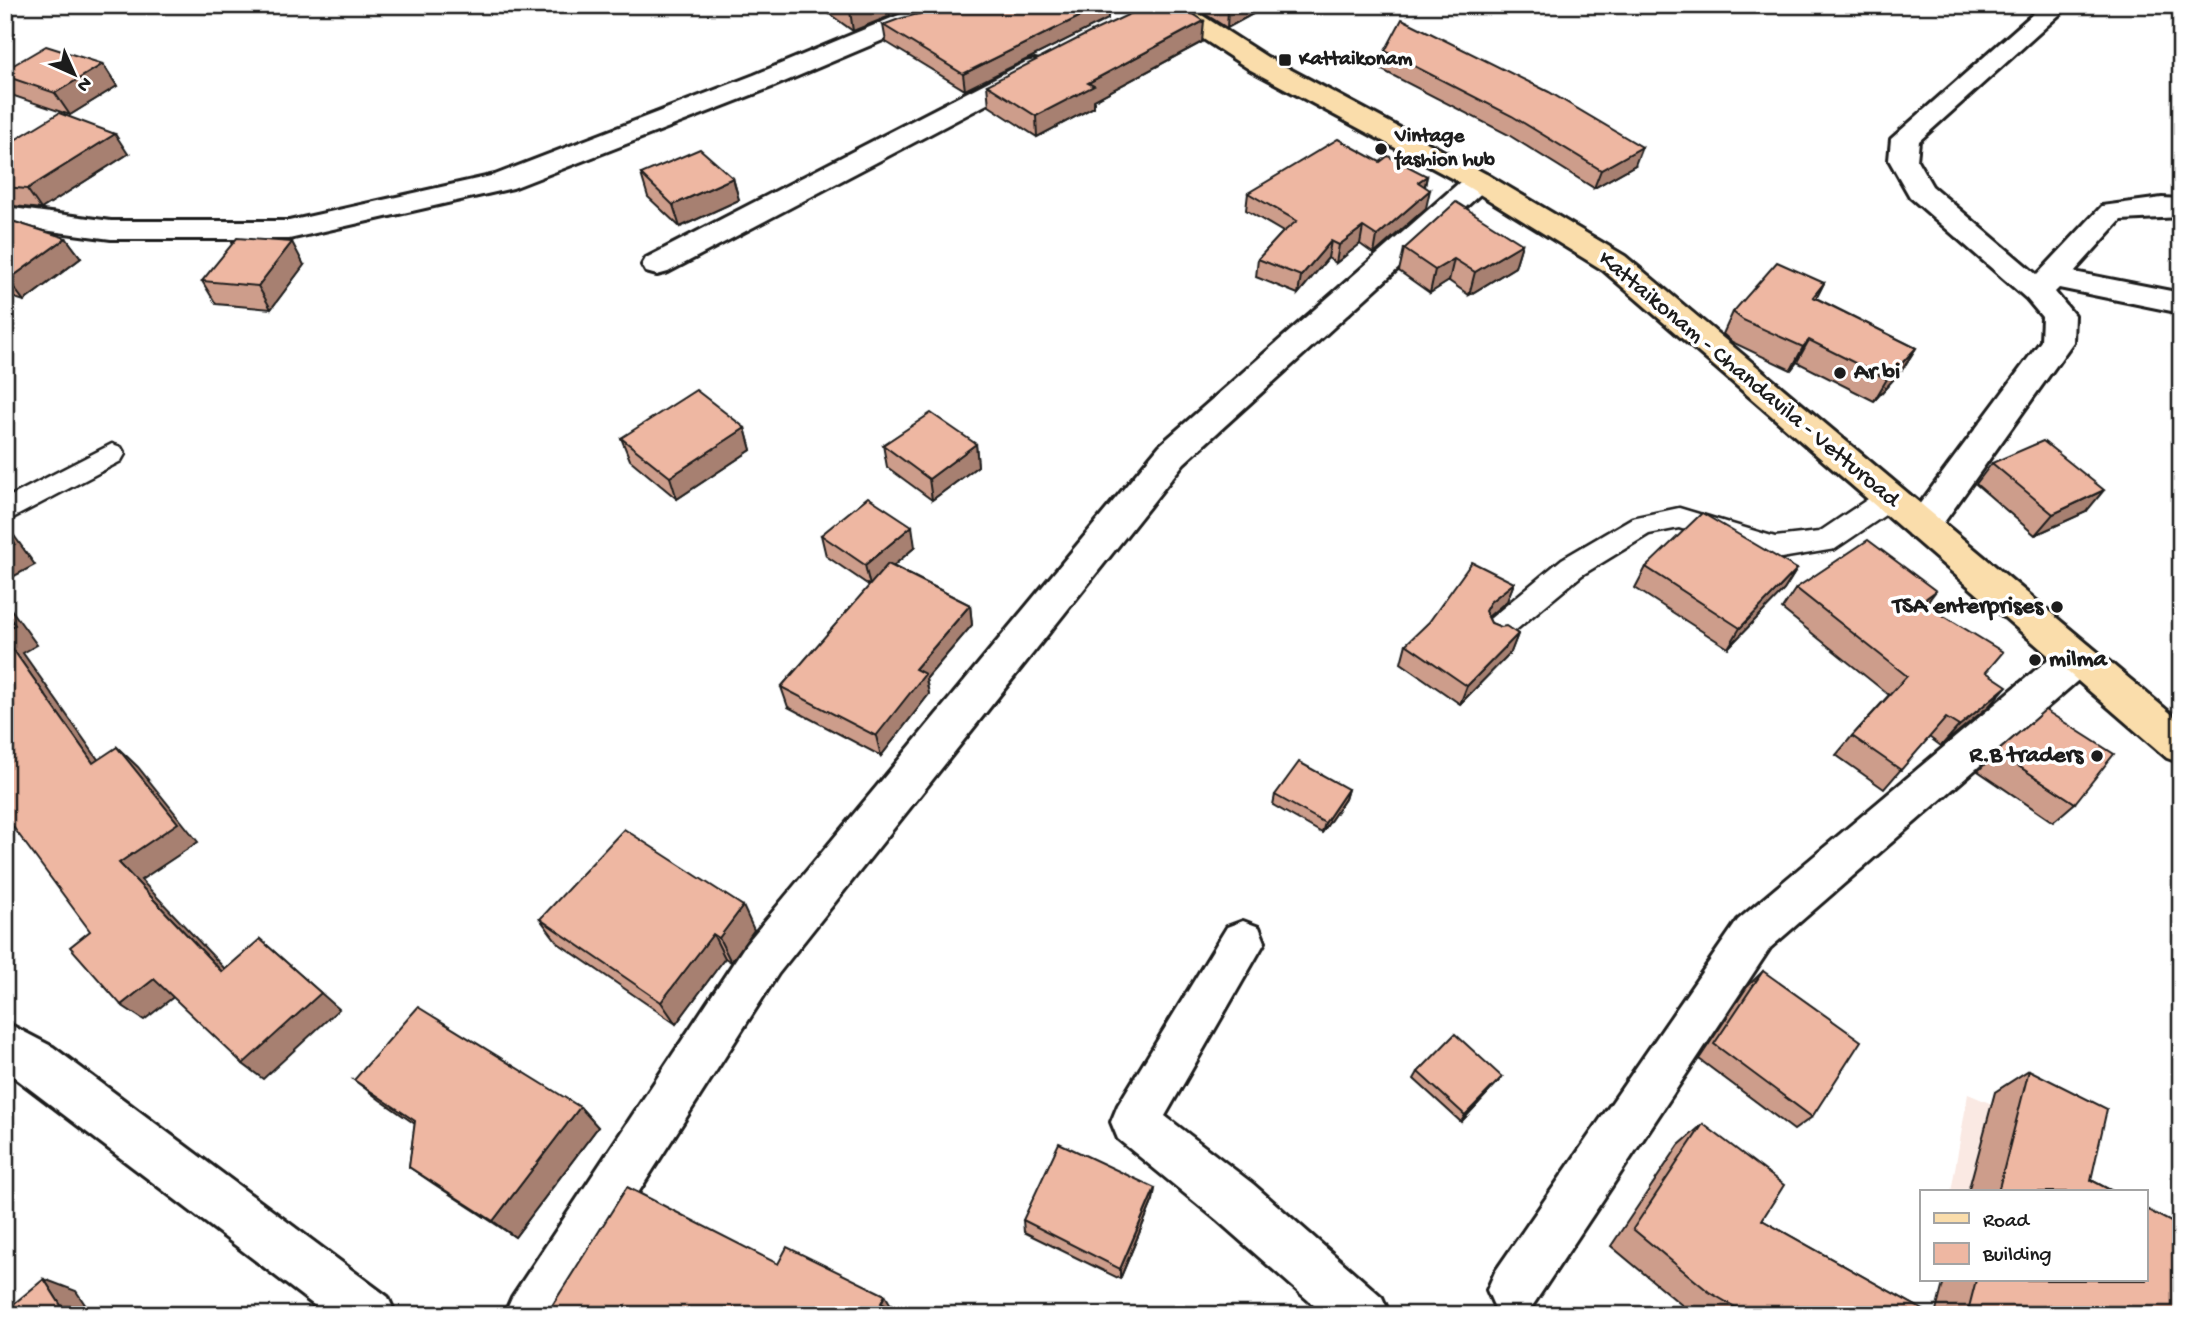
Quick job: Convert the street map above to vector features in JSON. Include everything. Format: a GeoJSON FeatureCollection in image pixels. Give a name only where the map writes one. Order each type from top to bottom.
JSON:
{"type":"FeatureCollection","features":[{"type":"Feature","properties":{"kind":"main road","name":"Kattaikonam - Chandavila - Vetturoad"},"geometry":{"type":"LineString","coordinates":[[1159,9],[1478,181],[1614,263],[2181,746]]}},
{"type":"Feature","properties":{"kind":"street"},"geometry":{"type":"LineString","coordinates":[[5,216],[111,230],[289,230],[450,194],[503,182],[763,81],[945,5]]}},
{"type":"Feature","properties":{"kind":"street"},"geometry":{"type":"LineString","coordinates":[[2058,5],[1905,139],[1903,160],[1920,191],[2045,285],[2181,303]]}},
{"type":"Feature","properties":{"kind":"street"},"geometry":{"type":"LineString","coordinates":[[657,265],[1055,57]]}},
{"type":"Feature","properties":{"kind":"street"},"geometry":{"type":"LineString","coordinates":[[530,1315],[762,959],[1172,454],[1478,181]]}},
{"type":"Feature","properties":{"kind":"street"},"geometry":{"type":"LineString","coordinates":[[2045,285],[2112,212],[2181,208]]}},
{"type":"Feature","properties":{"kind":"street"},"geometry":{"type":"LineString","coordinates":[[1922,525],[2057,342],[2058,315],[2045,285]]}},
{"type":"Feature","properties":{"kind":"street"},"geometry":{"type":"LineString","coordinates":[[1513,1290],[1754,934],[2077,657]]}},
{"type":"Feature","properties":{"kind":"street"},"geometry":{"type":"LineString","coordinates":[[1244,942],[1135,1122],[1235,1202],[1364,1315]]}},
{"type":"Feature","properties":{"kind":"street"},"geometry":{"type":"LineString","coordinates":[[5,1044],[36,1063],[370,1315]]}},
{"type":"Feature","properties":{"kind":"lane"},"geometry":{"type":"LineString","coordinates":[[5,512],[112,454]]}},
{"type":"Feature","properties":{"kind":"lane"},"geometry":{"type":"LineString","coordinates":[[1495,631],[1572,567],[1642,525],[1679,518],[1775,548],[1825,542],[1890,498]]}},
{"type":"Feature","properties":{"kind":"shaded area"},"geometry":{"type":"Polygon","coordinates":[[[1968,1094],[2016,1114],[2093,1190],[1951,1190],[1968,1094]]]}},
{"type":"Feature","properties":{"kind":"building"},"geometry":{"type":"Polygon","coordinates":[[[842,5],[863,5],[850,11],[842,5]]]}},
{"type":"Feature","properties":{"kind":"building"},"geometry":{"type":"Polygon","coordinates":[[[952,5],[1103,5],[963,74],[883,25],[952,5]]]}},
{"type":"Feature","properties":{"kind":"building"},"geometry":{"type":"Polygon","coordinates":[[[1149,5],[1179,5],[1204,21],[1088,83],[1094,86],[1036,116],[987,85],[1089,33],[1149,5]]]}},
{"type":"Feature","properties":{"kind":"building"},"geometry":{"type":"Polygon","coordinates":[[[1221,5],[1237,5],[1228,10],[1221,5]]]}},
{"type":"Feature","properties":{"kind":"building"},"geometry":{"type":"Polygon","coordinates":[[[1402,19],[1549,92],[1642,147],[1601,170],[1512,116],[1385,51],[1402,19]]]}},
{"type":"Feature","properties":{"kind":"building"},"geometry":{"type":"Polygon","coordinates":[[[46,46],[103,64],[55,93],[5,76],[5,70],[46,46]]]}},
{"type":"Feature","properties":{"kind":"building"},"geometry":{"type":"Polygon","coordinates":[[[59,113],[115,134],[27,189],[5,187],[5,146],[59,113]]]}},
{"type":"Feature","properties":{"kind":"building"},"geometry":{"type":"Polygon","coordinates":[[[1338,139],[1380,162],[1388,156],[1427,176],[1418,182],[1430,190],[1377,236],[1363,227],[1339,245],[1331,241],[1301,276],[1258,259],[1297,221],[1248,193],[1338,139]]]}},
{"type":"Feature","properties":{"kind":"building"},"geometry":{"type":"Polygon","coordinates":[[[700,149],[733,178],[673,205],[641,174],[700,149]]]}},
{"type":"Feature","properties":{"kind":"building"},"geometry":{"type":"Polygon","coordinates":[[[1456,202],[1522,244],[1475,272],[1454,259],[1435,270],[1404,249],[1456,202]]]}},
{"type":"Feature","properties":{"kind":"building"},"geometry":{"type":"Polygon","coordinates":[[[5,219],[66,238],[5,280],[5,219]]]}},
{"type":"Feature","properties":{"kind":"building"},"geometry":{"type":"Polygon","coordinates":[[[237,238],[292,242],[258,286],[202,281],[237,238]]]}},
{"type":"Feature","properties":{"kind":"building"},"geometry":{"type":"Polygon","coordinates":[[[1777,262],[1824,283],[1813,297],[1916,348],[1887,379],[1809,340],[1803,347],[1743,320],[1733,312],[1777,262]]]}},
{"type":"Feature","properties":{"kind":"building"},"geometry":{"type":"Polygon","coordinates":[[[696,390],[745,428],[670,477],[621,438],[696,390]]]}},
{"type":"Feature","properties":{"kind":"building"},"geometry":{"type":"Polygon","coordinates":[[[931,413],[976,444],[929,479],[883,445],[931,413]]]}},
{"type":"Feature","properties":{"kind":"building"},"geometry":{"type":"Polygon","coordinates":[[[2043,441],[2104,490],[2053,514],[1992,463],[2043,441]]]}},
{"type":"Feature","properties":{"kind":"building"},"geometry":{"type":"Polygon","coordinates":[[[868,497],[912,526],[865,565],[821,535],[868,497]]]}},
{"type":"Feature","properties":{"kind":"building"},"geometry":{"type":"Polygon","coordinates":[[[1702,513],[1797,569],[1740,628],[1646,567],[1702,513]]]}},
{"type":"Feature","properties":{"kind":"building"},"geometry":{"type":"Polygon","coordinates":[[[5,530],[15,544],[5,549],[5,530]]]}},
{"type":"Feature","properties":{"kind":"building"},"geometry":{"type":"Polygon","coordinates":[[[1868,540],[1936,591],[1921,602],[2003,652],[1986,672],[2007,686],[1959,726],[1946,718],[1901,770],[1852,736],[1907,676],[1796,588],[1868,540]]]}},
{"type":"Feature","properties":{"kind":"building"},"geometry":{"type":"Polygon","coordinates":[[[1472,562],[1514,583],[1490,602],[1485,611],[1491,623],[1506,626],[1518,634],[1467,686],[1406,644],[1429,622],[1472,562]]]}},
{"type":"Feature","properties":{"kind":"building"},"geometry":{"type":"Polygon","coordinates":[[[888,564],[970,605],[915,669],[925,674],[876,736],[781,687],[888,564]]]}},
{"type":"Feature","properties":{"kind":"building"},"geometry":{"type":"Polygon","coordinates":[[[5,611],[15,625],[5,630],[5,611]]]}},
{"type":"Feature","properties":{"kind":"building"},"geometry":{"type":"Polygon","coordinates":[[[5,638],[93,763],[117,747],[178,823],[119,863],[222,972],[260,939],[321,993],[243,1064],[154,979],[121,1005],[70,947],[90,931],[5,816],[5,638]]]}},
{"type":"Feature","properties":{"kind":"building"},"geometry":{"type":"Polygon","coordinates":[[[2045,710],[2114,754],[2075,803],[1997,752],[2045,710]]]}},
{"type":"Feature","properties":{"kind":"building"},"geometry":{"type":"Polygon","coordinates":[[[1299,762],[1348,789],[1325,823],[1275,795],[1299,762]]]}},
{"type":"Feature","properties":{"kind":"building"},"geometry":{"type":"Polygon","coordinates":[[[624,829],[743,906],[719,938],[713,934],[661,1002],[540,919],[624,829]]]}},
{"type":"Feature","properties":{"kind":"building"},"geometry":{"type":"Polygon","coordinates":[[[1763,971],[1861,1041],[1812,1117],[1714,1044],[1763,971]]]}},
{"type":"Feature","properties":{"kind":"building"},"geometry":{"type":"Polygon","coordinates":[[[418,1007],[580,1107],[493,1221],[409,1167],[415,1121],[354,1080],[418,1007]]]}},
{"type":"Feature","properties":{"kind":"building"},"geometry":{"type":"Polygon","coordinates":[[[1455,1034],[1502,1077],[1465,1115],[1418,1072],[1455,1034]]]}},
{"type":"Feature","properties":{"kind":"building"},"geometry":{"type":"Polygon","coordinates":[[[2029,1070],[2107,1109],[2091,1180],[2110,1190],[1999,1190],[2029,1070]]]}},
{"type":"Feature","properties":{"kind":"building"},"geometry":{"type":"Polygon","coordinates":[[[1703,1124],[1784,1185],[1762,1220],[1932,1315],[1749,1315],[1709,1292],[1633,1229],[1703,1124]]]}},
{"type":"Feature","properties":{"kind":"building"},"geometry":{"type":"Polygon","coordinates":[[[1059,1143],[1155,1188],[1120,1269],[1023,1220],[1059,1143]]]}},
{"type":"Feature","properties":{"kind":"building"},"geometry":{"type":"Polygon","coordinates":[[[627,1187],[778,1264],[787,1247],[885,1295],[881,1303],[904,1315],[561,1315],[550,1309],[627,1187]]]}},
{"type":"Feature","properties":{"kind":"building"},"geometry":{"type":"Polygon","coordinates":[[[2148,1210],[2181,1227],[2181,1315],[1967,1315],[1975,1282],[2148,1282],[2148,1210]]]}},
{"type":"Feature","properties":{"kind":"building"},"geometry":{"type":"Polygon","coordinates":[[[44,1279],[67,1315],[5,1315],[5,1311],[44,1279]]]}},
{"type":"Feature","properties":{"kind":"place","name":"Kattaikonam"},"geometry":{"type":"Point","coordinates":[1285,60]}},
{"type":"Feature","properties":{"kind":"place","name":"Vintage fashion hub"},"geometry":{"type":"Point","coordinates":[1381,149]}},
{"type":"Feature","properties":{"kind":"place","name":"Ar bi"},"geometry":{"type":"Point","coordinates":[1840,373]}},
{"type":"Feature","properties":{"kind":"place","name":"TSA enterprises"},"geometry":{"type":"Point","coordinates":[2057,607]}},
{"type":"Feature","properties":{"kind":"place","name":"milma"},"geometry":{"type":"Point","coordinates":[2035,660]}},
{"type":"Feature","properties":{"kind":"place","name":"R.B traders"},"geometry":{"type":"Point","coordinates":[2097,756]}}]}
